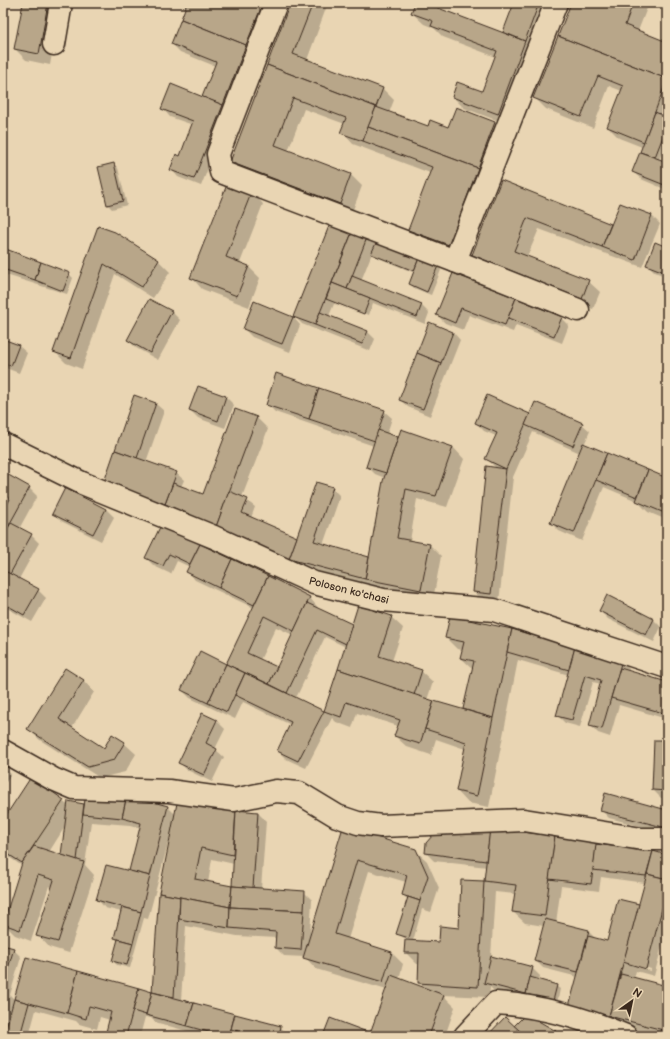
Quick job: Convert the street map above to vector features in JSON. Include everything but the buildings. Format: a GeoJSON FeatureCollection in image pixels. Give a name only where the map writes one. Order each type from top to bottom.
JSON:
{"type":"FeatureCollection","features":[{"type":"Feature","properties":{"kind":"street"},"geometry":{"type":"LineString","coordinates":[[54,44],[61,3]]}},
{"type":"Feature","properties":{"kind":"street"},"geometry":{"type":"LineString","coordinates":[[276,3],[218,154],[221,172],[455,261],[578,310]]}},
{"type":"Feature","properties":{"kind":"street"},"geometry":{"type":"LineString","coordinates":[[455,261],[556,3]]}},
{"type":"Feature","properties":{"kind":"street","name":"Poloson ko'chasi"},"geometry":{"type":"LineString","coordinates":[[3,444],[82,483],[214,537],[314,583],[383,600],[494,610],[667,668]]}},
{"type":"Feature","properties":{"kind":"street"},"geometry":{"type":"LineString","coordinates":[[3,751],[53,779],[74,788],[169,791],[234,800],[276,791],[299,793],[336,816],[358,823],[381,826],[524,820],[642,839],[667,839]]}},
{"type":"Feature","properties":{"kind":"street"},"geometry":{"type":"LineString","coordinates":[[465,1036],[496,1003],[528,1006],[598,1024],[626,1036]]}}]}
